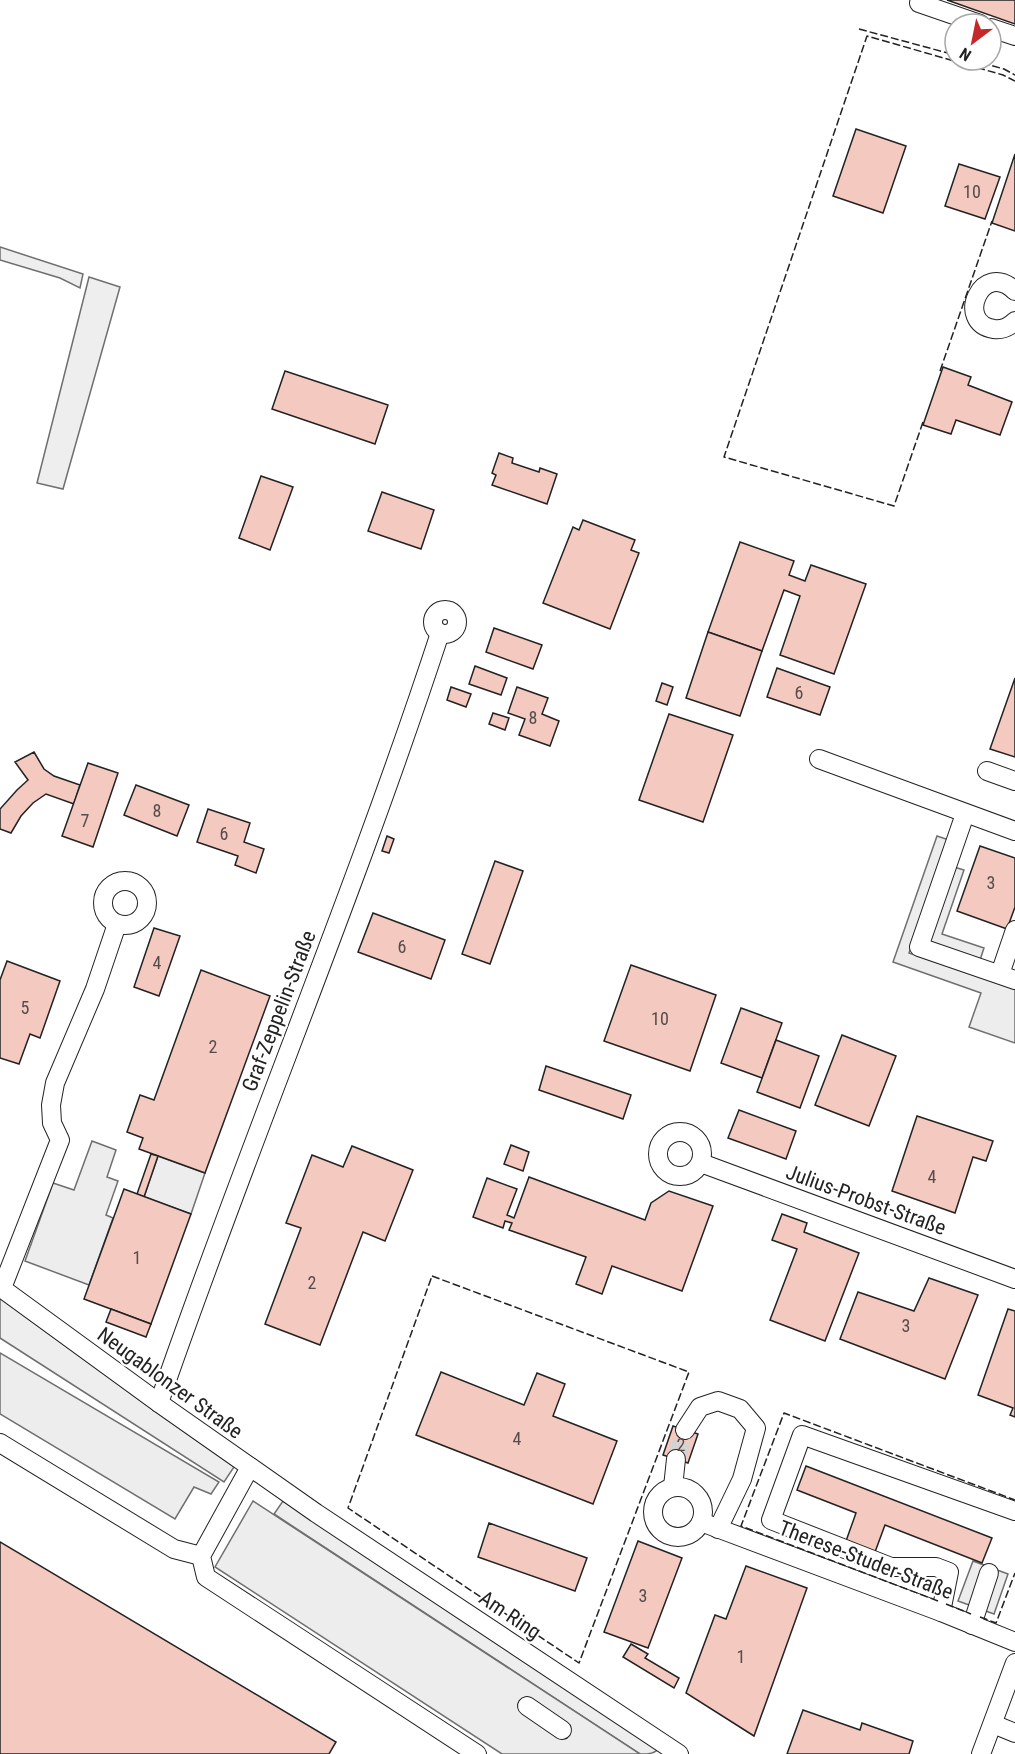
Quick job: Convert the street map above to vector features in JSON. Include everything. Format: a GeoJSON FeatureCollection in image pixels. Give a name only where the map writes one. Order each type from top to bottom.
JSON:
{"type":"FeatureCollection","features":[{"type":"Feature","properties":{"kind":"street"},"geometry":{"type":"LineString","coordinates":[[920,0],[919,3],[945,12]]}},
{"type":"Feature","properties":{"kind":"street"},"geometry":{"type":"LineString","coordinates":[[1015,291],[1008,284],[993,283],[980,290],[974,303],[977,318],[990,328],[1006,327],[1015,321]]}},
{"type":"Feature","properties":{"kind":"street","name":"Graf-Zeppelin-Straße"},"geometry":{"type":"LineString","coordinates":[[159,1403],[226,1217],[406,739],[440,633]]}},
{"type":"Feature","properties":{"kind":"street"},"geometry":{"type":"LineString","coordinates":[[819,759],[1015,831]]}},
{"type":"Feature","properties":{"kind":"street"},"geometry":{"type":"LineString","coordinates":[[987,771],[1015,781]]}},
{"type":"Feature","properties":{"kind":"street"},"geometry":{"type":"LineString","coordinates":[[965,814],[919,947],[1007,977],[1015,930]]}},
{"type":"Feature","properties":{"kind":"street"},"geometry":{"type":"LineString","coordinates":[[1,1287],[60,1140],[52,1123],[51,1105],[55,1083],[95,989],[117,924]]}},
{"type":"Feature","properties":{"kind":"street","name":"Julius-Probst-Straße"},"geometry":{"type":"LineString","coordinates":[[701,1163],[1015,1279]]}},
{"type":"Feature","properties":{"kind":"street","name":"Neugablonzer Straße"},"geometry":{"type":"LineString","coordinates":[[1,1287],[159,1403],[316,1513]]}},
{"type":"Feature","properties":{"kind":"street"},"geometry":{"type":"LineString","coordinates":[[685,1430],[700,1407],[718,1401],[740,1409],[756,1428],[742,1479],[718,1528]]}},
{"type":"Feature","properties":{"kind":"street"},"geometry":{"type":"LineString","coordinates":[[941,1612],[949,1572],[936,1567],[891,1567],[771,1520],[802,1435],[1015,1511]]}},
{"type":"Feature","properties":{"kind":"street"},"geometry":{"type":"LineString","coordinates":[[0,1443],[174,1549],[201,1556]]}},
{"type":"Feature","properties":{"kind":"street"},"geometry":{"type":"LineString","coordinates":[[673,1487],[676,1459]]}},
{"type":"Feature","properties":{"kind":"street"},"geometry":{"type":"LineString","coordinates":[[250,1467],[201,1556],[206,1576],[477,1754]]}},
{"type":"Feature","properties":{"kind":"street"},"geometry":{"type":"LineString","coordinates":[[673,1487],[689,1489],[695,1493],[703,1507],[701,1522],[690,1535],[672,1537],[664,1534],[653,1520],[652,1512],[658,1495],[673,1487]]}},
{"type":"Feature","properties":{"kind":"street","name":"Am Ring"},"geometry":{"type":"LineString","coordinates":[[316,1513],[679,1754]]}},
{"type":"Feature","properties":{"kind":"street","name":"Therese-Studer-Straße"},"geometry":{"type":"LineString","coordinates":[[701,1522],[1015,1642]]}},
{"type":"Feature","properties":{"kind":"street"},"geometry":{"type":"LineString","coordinates":[[972,1624],[989,1573]]}},
{"type":"Feature","properties":{"kind":"street"},"geometry":{"type":"LineString","coordinates":[[981,1754],[1015,1663]]}},
{"type":"Feature","properties":{"kind":"street"},"geometry":{"type":"LineString","coordinates":[[527,1706],[562,1730]]}},
{"type":"Feature","properties":{"kind":"street"},"geometry":{"type":"LineString","coordinates":[[993,1724],[1015,1733]]}},
{"type":"Feature","properties":{"kind":"shaded area"},"geometry":{"type":"Polygon","coordinates":[[[0,247],[83,274],[80,288],[60,278],[0,260],[0,247]]]}},
{"type":"Feature","properties":{"kind":"shaded area"},"geometry":{"type":"Polygon","coordinates":[[[89,277],[120,287],[63,489],[37,483],[89,277]]]}},
{"type":"Feature","properties":{"kind":"shaded area"},"geometry":{"type":"Polygon","coordinates":[[[937,836],[949,840],[909,953],[1015,989],[1015,1043],[969,1027],[981,993],[893,962],[937,836]]]}},
{"type":"Feature","properties":{"kind":"shaded area"},"geometry":{"type":"Polygon","coordinates":[[[954,867],[964,870],[942,934],[984,948],[980,960],[928,942],[954,867]]]}},
{"type":"Feature","properties":{"kind":"shaded area"},"geometry":{"type":"Polygon","coordinates":[[[92,1141],[116,1150],[107,1177],[118,1181],[106,1215],[113,1218],[89,1285],[25,1261],[53,1183],[74,1190],[92,1141]]]}},
{"type":"Feature","properties":{"kind":"shaded area"},"geometry":{"type":"Polygon","coordinates":[[[158,1156],[205,1173],[191,1214],[144,1197],[158,1156]]]}},
{"type":"Feature","properties":{"kind":"shaded area"},"geometry":{"type":"Polygon","coordinates":[[[0,1298],[234,1467],[224,1482],[0,1338],[0,1298]]]}},
{"type":"Feature","properties":{"kind":"shaded area"},"geometry":{"type":"Polygon","coordinates":[[[0,1353],[219,1482],[211,1494],[194,1487],[175,1519],[0,1414],[0,1353]]]}},
{"type":"Feature","properties":{"kind":"shaded area"},"geometry":{"type":"Polygon","coordinates":[[[253,1501],[640,1754],[502,1754],[215,1567],[253,1501]]]}},
{"type":"Feature","properties":{"kind":"shaded area"},"geometry":{"type":"Polygon","coordinates":[[[283,1501],[660,1747],[652,1753],[640,1754],[274,1514],[283,1501]]]}},
{"type":"Feature","properties":{"kind":"shaded area"},"geometry":{"type":"Polygon","coordinates":[[[973,1561],[1008,1574],[994,1614],[958,1601],[973,1561]]]}},
{"type":"Feature","properties":{"kind":"building"},"geometry":{"type":"Polygon","coordinates":[[[947,0],[1015,0],[1015,24],[1003,20],[1003,12],[981,12],[947,0]]]}},
{"type":"Feature","properties":{"kind":"building"},"geometry":{"type":"Polygon","coordinates":[[[856,129],[906,146],[883,213],[833,196],[856,129]]]}},
{"type":"Feature","properties":{"kind":"building"},"geometry":{"type":"Polygon","coordinates":[[[1015,154],[1015,231],[992,223],[1015,154]]]}},
{"type":"Feature","properties":{"kind":"building"},"geometry":{"type":"Polygon","coordinates":[[[959,164],[1000,177],[985,219],[945,206],[959,164]]]}},
{"type":"Feature","properties":{"kind":"building"},"geometry":{"type":"Polygon","coordinates":[[[943,367],[971,377],[968,385],[1012,402],[1000,435],[956,420],[951,434],[923,425],[943,367]]]}},
{"type":"Feature","properties":{"kind":"building"},"geometry":{"type":"Polygon","coordinates":[[[285,371],[388,405],[375,444],[272,409],[285,371]]]}},
{"type":"Feature","properties":{"kind":"building"},"geometry":{"type":"Polygon","coordinates":[[[499,453],[513,458],[512,463],[539,472],[540,468],[557,474],[547,504],[492,485],[496,475],[492,473],[499,453]]]}},
{"type":"Feature","properties":{"kind":"building"},"geometry":{"type":"Polygon","coordinates":[[[261,476],[293,487],[270,550],[239,538],[261,476]]]}},
{"type":"Feature","properties":{"kind":"building"},"geometry":{"type":"Polygon","coordinates":[[[382,492],[434,510],[421,549],[368,531],[382,492]]]}},
{"type":"Feature","properties":{"kind":"building"},"geometry":{"type":"Polygon","coordinates":[[[583,520],[635,540],[631,550],[639,553],[610,629],[543,603],[573,527],[579,530],[583,520]]]}},
{"type":"Feature","properties":{"kind":"building"},"geometry":{"type":"Polygon","coordinates":[[[740,542],[794,561],[789,575],[805,581],[811,565],[866,584],[834,674],[780,655],[800,596],[784,590],[762,651],[708,632],[740,542]]]}},
{"type":"Feature","properties":{"kind":"building"},"geometry":{"type":"Polygon","coordinates":[[[494,628],[542,645],[533,669],[486,652],[494,628]]]}},
{"type":"Feature","properties":{"kind":"building"},"geometry":{"type":"Polygon","coordinates":[[[708,632],[762,651],[740,716],[686,698],[708,632]]]}},
{"type":"Feature","properties":{"kind":"building"},"geometry":{"type":"Polygon","coordinates":[[[475,666],[507,678],[501,695],[469,684],[475,666]]]}},
{"type":"Feature","properties":{"kind":"building"},"geometry":{"type":"Polygon","coordinates":[[[777,668],[830,687],[820,715],[767,697],[777,668]]]}},
{"type":"Feature","properties":{"kind":"building"},"geometry":{"type":"Polygon","coordinates":[[[1015,678],[1015,757],[990,749],[1015,678]]]}},
{"type":"Feature","properties":{"kind":"building"},"geometry":{"type":"Polygon","coordinates":[[[662,683],[673,687],[667,705],[656,701],[662,683]]]}},
{"type":"Feature","properties":{"kind":"building"},"geometry":{"type":"Polygon","coordinates":[[[451,687],[471,694],[466,707],[447,700],[451,687]]]}},
{"type":"Feature","properties":{"kind":"building"},"geometry":{"type":"Polygon","coordinates":[[[517,687],[548,698],[542,714],[559,721],[550,746],[519,735],[525,719],[508,713],[517,687]]]}},
{"type":"Feature","properties":{"kind":"building"},"geometry":{"type":"Polygon","coordinates":[[[493,713],[509,718],[505,730],[489,724],[493,713]]]}},
{"type":"Feature","properties":{"kind":"building"},"geometry":{"type":"Polygon","coordinates":[[[669,714],[733,735],[703,822],[639,800],[669,714]]]}},
{"type":"Feature","properties":{"kind":"building"},"geometry":{"type":"Polygon","coordinates":[[[34,752],[44,769],[54,776],[80,785],[74,804],[46,794],[33,803],[21,816],[11,833],[0,829],[0,809],[28,780],[15,762],[34,752]]]}},
{"type":"Feature","properties":{"kind":"building"},"geometry":{"type":"Polygon","coordinates":[[[88,763],[118,773],[93,847],[62,836],[88,763]]]}},
{"type":"Feature","properties":{"kind":"building"},"geometry":{"type":"Polygon","coordinates":[[[136,785],[189,805],[177,836],[124,815],[136,785]]]}},
{"type":"Feature","properties":{"kind":"building"},"geometry":{"type":"Polygon","coordinates":[[[208,809],[250,823],[244,842],[264,849],[256,873],[235,865],[238,856],[197,842],[208,809]]]}},
{"type":"Feature","properties":{"kind":"building"},"geometry":{"type":"Polygon","coordinates":[[[387,836],[394,839],[389,853],[382,851],[387,836]]]}},
{"type":"Feature","properties":{"kind":"building"},"geometry":{"type":"Polygon","coordinates":[[[980,846],[1015,858],[1015,907],[1007,929],[957,911],[980,846]]]}},
{"type":"Feature","properties":{"kind":"building"},"geometry":{"type":"Polygon","coordinates":[[[495,861],[523,871],[490,964],[462,954],[495,861]]]}},
{"type":"Feature","properties":{"kind":"building"},"geometry":{"type":"Polygon","coordinates":[[[373,913],[445,940],[431,979],[358,952],[373,913]]]}},
{"type":"Feature","properties":{"kind":"building"},"geometry":{"type":"Polygon","coordinates":[[[154,928],[180,936],[159,996],[134,987],[154,928]]]}},
{"type":"Feature","properties":{"kind":"building"},"geometry":{"type":"Polygon","coordinates":[[[7,961],[60,981],[40,1038],[30,1034],[19,1064],[0,1058],[0,980],[7,961]]]}},
{"type":"Feature","properties":{"kind":"building"},"geometry":{"type":"Polygon","coordinates":[[[631,965],[716,995],[690,1071],[604,1041],[631,965]]]}},
{"type":"Feature","properties":{"kind":"building"},"geometry":{"type":"Polygon","coordinates":[[[201,970],[270,996],[205,1173],[139,1149],[143,1138],[127,1132],[140,1095],[154,1100],[201,970]]]}},
{"type":"Feature","properties":{"kind":"building"},"geometry":{"type":"Polygon","coordinates":[[[741,1008],[782,1023],[762,1078],[721,1063],[741,1008]]]}},
{"type":"Feature","properties":{"kind":"building"},"geometry":{"type":"Polygon","coordinates":[[[842,1035],[896,1056],[869,1126],[815,1105],[842,1035]]]}},
{"type":"Feature","properties":{"kind":"building"},"geometry":{"type":"Polygon","coordinates":[[[776,1040],[819,1056],[800,1108],[757,1092],[776,1040]]]}},
{"type":"Feature","properties":{"kind":"building"},"geometry":{"type":"Polygon","coordinates":[[[546,1066],[631,1095],[623,1119],[539,1090],[546,1066]]]}},
{"type":"Feature","properties":{"kind":"building"},"geometry":{"type":"Polygon","coordinates":[[[739,1110],[796,1131],[786,1159],[728,1138],[739,1110]]]}},
{"type":"Feature","properties":{"kind":"building"},"geometry":{"type":"Polygon","coordinates":[[[917,1116],[993,1141],[986,1161],[973,1157],[955,1213],[892,1191],[917,1116]]]}},
{"type":"Feature","properties":{"kind":"building"},"geometry":{"type":"Polygon","coordinates":[[[511,1145],[529,1152],[523,1171],[504,1164],[511,1145]]]}},
{"type":"Feature","properties":{"kind":"building"},"geometry":{"type":"Polygon","coordinates":[[[352,1146],[413,1170],[385,1241],[363,1232],[320,1345],[265,1324],[301,1228],[286,1223],[312,1155],[343,1167],[352,1146]]]}},
{"type":"Feature","properties":{"kind":"building"},"geometry":{"type":"Polygon","coordinates":[[[151,1154],[158,1156],[144,1197],[137,1194],[151,1154]]]}},
{"type":"Feature","properties":{"kind":"building"},"geometry":{"type":"Polygon","coordinates":[[[529,1177],[645,1220],[651,1203],[669,1191],[713,1206],[682,1291],[612,1266],[602,1294],[576,1284],[586,1257],[509,1230],[512,1223],[505,1221],[503,1228],[473,1217],[487,1178],[517,1189],[507,1215],[514,1218],[529,1177]]]}},
{"type":"Feature","properties":{"kind":"building"},"geometry":{"type":"Polygon","coordinates":[[[124,1189],[191,1214],[151,1324],[84,1299],[124,1189]]]}},
{"type":"Feature","properties":{"kind":"building"},"geometry":{"type":"Polygon","coordinates":[[[782,1214],[807,1223],[804,1232],[859,1253],[825,1341],[770,1320],[797,1249],[772,1240],[782,1214]]]}},
{"type":"Feature","properties":{"kind":"building"},"geometry":{"type":"Polygon","coordinates":[[[929,1278],[978,1295],[945,1379],[840,1339],[858,1292],[914,1311],[929,1278]]]}},
{"type":"Feature","properties":{"kind":"building"},"geometry":{"type":"Polygon","coordinates":[[[111,1309],[151,1324],[146,1337],[106,1322],[111,1309]]]}},
{"type":"Feature","properties":{"kind":"building"},"geometry":{"type":"Polygon","coordinates":[[[1008,1309],[1015,1311],[1015,1417],[1010,1415],[1013,1408],[978,1395],[1008,1309]]]}},
{"type":"Feature","properties":{"kind":"building"},"geometry":{"type":"Polygon","coordinates":[[[441,1372],[524,1405],[537,1373],[565,1384],[553,1416],[617,1441],[593,1504],[416,1435],[441,1372]]]}},
{"type":"Feature","properties":{"kind":"building"},"geometry":{"type":"Polygon","coordinates":[[[673,1426],[698,1434],[688,1463],[663,1455],[673,1426]]]}},
{"type":"Feature","properties":{"kind":"building"},"geometry":{"type":"Polygon","coordinates":[[[806,1466],[992,1538],[982,1563],[885,1525],[875,1552],[846,1541],[856,1513],[797,1490],[806,1466]]]}},
{"type":"Feature","properties":{"kind":"building"},"geometry":{"type":"Polygon","coordinates":[[[489,1523],[587,1558],[575,1591],[478,1557],[489,1523]]]}},
{"type":"Feature","properties":{"kind":"building"},"geometry":{"type":"Polygon","coordinates":[[[638,1541],[682,1558],[648,1648],[604,1632],[638,1541]]]}},
{"type":"Feature","properties":{"kind":"building"},"geometry":{"type":"Polygon","coordinates":[[[0,1542],[336,1742],[329,1754],[0,1754],[0,1542]]]}},
{"type":"Feature","properties":{"kind":"building"},"geometry":{"type":"Polygon","coordinates":[[[746,1566],[807,1588],[754,1736],[686,1693],[715,1615],[726,1619],[746,1566]]]}},
{"type":"Feature","properties":{"kind":"building"},"geometry":{"type":"Polygon","coordinates":[[[631,1644],[648,1654],[645,1658],[679,1678],[674,1688],[623,1657],[631,1644]]]}},
{"type":"Feature","properties":{"kind":"building"},"geometry":{"type":"Polygon","coordinates":[[[803,1710],[860,1730],[862,1723],[913,1741],[909,1754],[787,1754],[803,1710]]]}},
{"type":"Feature","properties":{"kind":"tunnel"},"geometry":{"type":"LineString","coordinates":[[676,1459],[685,1430]]}},
{"type":"Feature","properties":{"kind":"fence"},"geometry":{"type":"LineString","coordinates":[[859,29],[943,52]]}},
{"type":"Feature","properties":{"kind":"fence"},"geometry":{"type":"LineString","coordinates":[[923,422],[894,506],[724,457],[867,36],[1003,75],[1015,81]]}},
{"type":"Feature","properties":{"kind":"fence"},"geometry":{"type":"LineString","coordinates":[[1003,69],[1015,75]]}},
{"type":"Feature","properties":{"kind":"fence"},"geometry":{"type":"LineString","coordinates":[[940,371],[992,221]]}},
{"type":"Feature","properties":{"kind":"fence"},"geometry":{"type":"LineString","coordinates":[[432,1276],[689,1372],[579,1663],[348,1508],[432,1276]]}},
{"type":"Feature","properties":{"kind":"fence"},"geometry":{"type":"LineString","coordinates":[[938,1601],[741,1526],[784,1413],[1015,1500]]}},
{"type":"Feature","properties":{"kind":"fence"},"geometry":{"type":"LineString","coordinates":[[980,1617],[996,1623],[1015,1573]]}},
{"type":"Feature","properties":{"kind":"fence"},"geometry":{"type":"LineString","coordinates":[[946,1604],[971,1614]]}}]}
